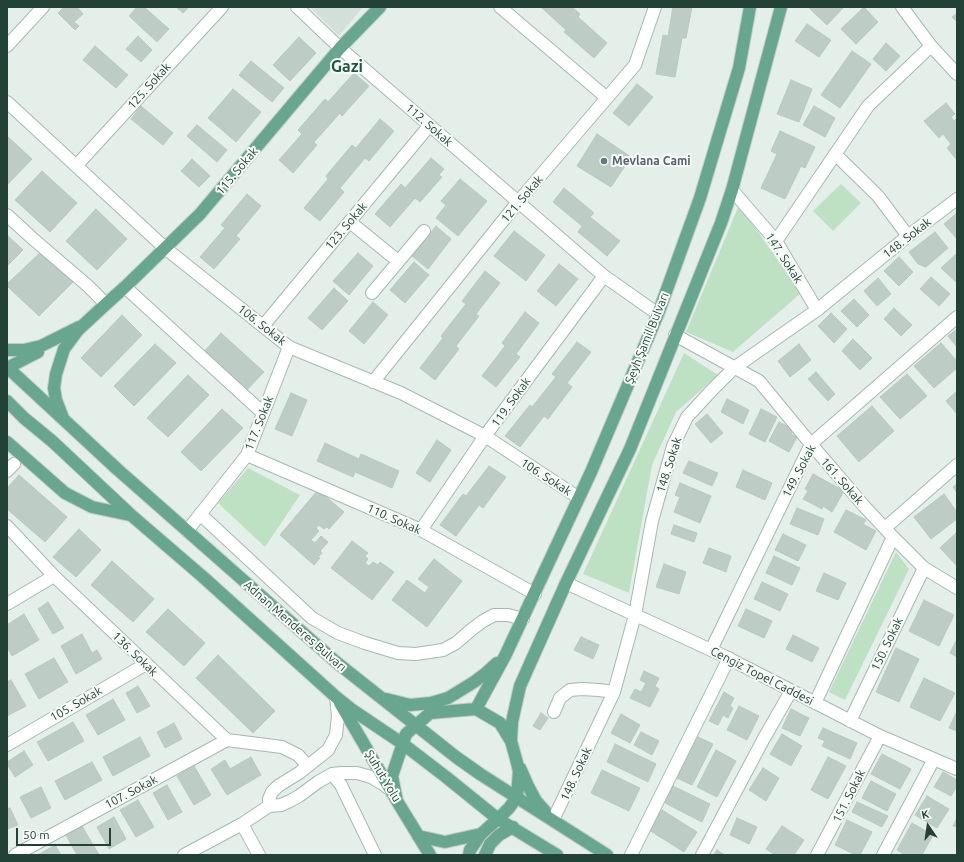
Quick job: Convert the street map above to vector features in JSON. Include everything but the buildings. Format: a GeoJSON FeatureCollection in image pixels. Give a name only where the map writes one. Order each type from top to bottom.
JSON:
{"type":"FeatureCollection","features":[{"type":"Feature","properties":{"kind":"main road","name":"115. Sokak"},"geometry":{"type":"LineString","coordinates":[[7,350],[24,350],[41,346],[57,339],[71,330],[81,328],[125,288],[200,214],[340,48],[380,7]]}},
{"type":"Feature","properties":{"kind":"main road","name":"Şeyh Şamil Bulvarı"},"geometry":{"type":"LineString","coordinates":[[476,709],[505,656],[535,594],[591,472],[658,314],[700,198],[712,160],[739,68],[750,7]]}},
{"type":"Feature","properties":{"kind":"main road","name":"Şeyh Şamil Bulvarı"},"geometry":{"type":"LineString","coordinates":[[520,686],[566,584],[630,449],[721,223],[732,190],[781,7]]}},
{"type":"Feature","properties":{"kind":"main road"},"geometry":{"type":"LineString","coordinates":[[7,367],[81,328]]}},
{"type":"Feature","properties":{"kind":"main road"},"geometry":{"type":"LineString","coordinates":[[63,419],[56,400],[54,388],[56,374],[64,349],[81,328]]}},
{"type":"Feature","properties":{"kind":"main road","name":"Adnan Menderes Bulvarı"},"geometry":{"type":"LineString","coordinates":[[7,367],[186,531],[336,662],[456,757],[480,774],[608,855]]}},
{"type":"Feature","properties":{"kind":"main road","name":"Adnan Menderes Bulvarı"},"geometry":{"type":"LineString","coordinates":[[7,401],[131,515],[203,577],[336,697],[403,744],[498,819],[557,855]]}},
{"type":"Feature","properties":{"kind":"main road"},"geometry":{"type":"LineString","coordinates":[[7,442],[65,493],[92,507],[131,515]]}},
{"type":"Feature","properties":{"kind":"main road"},"geometry":{"type":"LineString","coordinates":[[381,698],[410,704],[431,702],[448,698],[474,682],[505,656]]}},
{"type":"Feature","properties":{"kind":"main road"},"geometry":{"type":"LineString","coordinates":[[500,723],[520,686]]}},
{"type":"Feature","properties":{"kind":"main road"},"geometry":{"type":"LineString","coordinates":[[511,742],[512,722],[520,686]]}},
{"type":"Feature","properties":{"kind":"main road","name":"Şuhut Yolu"},"geometry":{"type":"LineString","coordinates":[[336,697],[430,855]]}},
{"type":"Feature","properties":{"kind":"main road"},"geometry":{"type":"LineString","coordinates":[[394,796],[392,776],[406,734],[430,713],[476,709],[500,723],[511,742],[516,759],[518,771],[517,797],[509,808],[481,834],[470,850],[469,855]]}},
{"type":"Feature","properties":{"kind":"main road"},"geometry":{"type":"LineString","coordinates":[[516,759],[536,801],[554,820]]}},
{"type":"Feature","properties":{"kind":"main road"},"geometry":{"type":"LineString","coordinates":[[485,855],[490,844],[499,834],[513,827]]}},
{"type":"Feature","properties":{"kind":"main road"},"geometry":{"type":"LineString","coordinates":[[418,836],[445,842],[481,834]]}},
{"type":"Feature","properties":{"kind":"street"},"geometry":{"type":"LineString","coordinates":[[7,46],[44,7]]}},
{"type":"Feature","properties":{"kind":"street","name":"125. Sokak"},"geometry":{"type":"LineString","coordinates":[[76,166],[222,7]]}},
{"type":"Feature","properties":{"kind":"street","name":"112. Sokak"},"geometry":{"type":"LineString","coordinates":[[297,7],[340,48],[429,126],[604,276],[658,314]]}},
{"type":"Feature","properties":{"kind":"street"},"geometry":{"type":"LineString","coordinates":[[500,7],[607,98]]}},
{"type":"Feature","properties":{"kind":"street","name":"121. Sokak"},"geometry":{"type":"LineString","coordinates":[[373,382],[518,202],[635,65],[654,7]]}},
{"type":"Feature","properties":{"kind":"street"},"geometry":{"type":"LineString","coordinates":[[902,7],[931,46],[957,73]]}},
{"type":"Feature","properties":{"kind":"street"},"geometry":{"type":"LineString","coordinates":[[776,241],[868,106],[931,46]]}},
{"type":"Feature","properties":{"kind":"street","name":"106. Sokak"},"geometry":{"type":"LineString","coordinates":[[7,102],[165,248],[289,347],[402,394],[486,436],[579,498]]}},
{"type":"Feature","properties":{"kind":"street","name":"123. Sokak"},"geometry":{"type":"LineString","coordinates":[[263,326],[429,126]]}},
{"type":"Feature","properties":{"kind":"street"},"geometry":{"type":"LineString","coordinates":[[835,154],[878,196],[908,236]]}},
{"type":"Feature","properties":{"kind":"street","name":"147. Sokak"},"geometry":{"type":"LineString","coordinates":[[732,190],[776,241],[817,310]]}},
{"type":"Feature","properties":{"kind":"street","name":"148. Sokak"},"geometry":{"type":"LineString","coordinates":[[554,820],[614,692],[635,615],[652,521],[673,446],[687,417],[734,368],[817,310],[908,236],[957,199]]}},
{"type":"Feature","properties":{"kind":"street"},"geometry":{"type":"LineString","coordinates":[[7,215],[88,286],[106,304]]}},
{"type":"Feature","properties":{"kind":"street"},"geometry":{"type":"LineString","coordinates":[[350,222],[398,261]]}},
{"type":"Feature","properties":{"kind":"street"},"geometry":{"type":"LineString","coordinates":[[372,293],[424,231]]}},
{"type":"Feature","properties":{"kind":"street","name":"119. Sokak"},"geometry":{"type":"LineString","coordinates":[[421,530],[486,436],[604,276]]}},
{"type":"Feature","properties":{"kind":"street"},"geometry":{"type":"LineString","coordinates":[[125,288],[263,413]]}},
{"type":"Feature","properties":{"kind":"street","name":"149. Sokak"},"geometry":{"type":"LineString","coordinates":[[711,650],[811,444],[957,317]]}},
{"type":"Feature","properties":{"kind":"street","name":"161. Sokak"},"geometry":{"type":"LineString","coordinates":[[675,336],[759,381],[864,506],[889,533],[924,568],[957,588]]}},
{"type":"Feature","properties":{"kind":"street","name":"117. Sokak"},"geometry":{"type":"LineString","coordinates":[[186,531],[247,455],[289,347]]}},
{"type":"Feature","properties":{"kind":"street","name":"110. Sokak"},"geometry":{"type":"LineString","coordinates":[[247,455],[421,530],[535,594]]}},
{"type":"Feature","properties":{"kind":"street"},"geometry":{"type":"LineString","coordinates":[[815,703],[889,533],[957,465]]}},
{"type":"Feature","properties":{"kind":"street"},"geometry":{"type":"LineString","coordinates":[[200,514],[312,618],[338,633],[365,643],[398,653],[416,654],[443,650],[456,643],[471,630],[494,615],[508,615],[523,619]]}},
{"type":"Feature","properties":{"kind":"street","name":"136. Sokak"},"geometry":{"type":"LineString","coordinates":[[7,526],[54,576],[227,740]]}},
{"type":"Feature","properties":{"kind":"street","name":"150. Sokak"},"geometry":{"type":"LineString","coordinates":[[850,721],[924,568]]}},
{"type":"Feature","properties":{"kind":"street"},"geometry":{"type":"LineString","coordinates":[[7,604],[54,576]]}},
{"type":"Feature","properties":{"kind":"street","name":"Cengiz Topel Caddesi"},"geometry":{"type":"LineString","coordinates":[[566,584],[728,658],[880,736],[957,769]]}},
{"type":"Feature","properties":{"kind":"street"},"geometry":{"type":"LineString","coordinates":[[631,855],[728,658]]}},
{"type":"Feature","properties":{"kind":"street","name":"105. Sokak"},"geometry":{"type":"LineString","coordinates":[[7,745],[146,664]]}},
{"type":"Feature","properties":{"kind":"street"},"geometry":{"type":"LineString","coordinates":[[554,712],[560,698],[570,690],[588,689],[614,692]]}},
{"type":"Feature","properties":{"kind":"street"},"geometry":{"type":"LineString","coordinates":[[702,855],[763,740],[791,691]]}},
{"type":"Feature","properties":{"kind":"street"},"geometry":{"type":"LineString","coordinates":[[269,806],[269,799],[272,792],[278,786],[299,773],[328,750],[336,735],[338,716],[336,697]]}},
{"type":"Feature","properties":{"kind":"street","name":"151. Sokak"},"geometry":{"type":"LineString","coordinates":[[817,855],[880,736]]}},
{"type":"Feature","properties":{"kind":"street"},"geometry":{"type":"LineString","coordinates":[[227,740],[282,747],[298,754],[308,766]]}},
{"type":"Feature","properties":{"kind":"street","name":"107. Sokak"},"geometry":{"type":"LineString","coordinates":[[15,855],[227,740]]}},
{"type":"Feature","properties":{"kind":"street"},"geometry":{"type":"LineString","coordinates":[[883,855],[934,759]]}},
{"type":"Feature","properties":{"kind":"street"},"geometry":{"type":"LineString","coordinates":[[184,855],[242,824],[269,806],[281,805],[290,801],[332,774],[356,773],[371,777],[383,784],[394,796]]}},
{"type":"Feature","properties":{"kind":"street"},"geometry":{"type":"LineString","coordinates":[[336,779],[341,785],[375,855]]}},
{"type":"Feature","properties":{"kind":"street"},"geometry":{"type":"LineString","coordinates":[[242,824],[259,855]]}},
{"type":"Feature","properties":{"kind":"shaded area"},"geometry":{"type":"Polygon","coordinates":[[[310,7],[363,7],[339,36],[310,7]]]}},
{"type":"Feature","properties":{"kind":"green space"},"geometry":{"type":"Polygon","coordinates":[[[841,184],[861,203],[833,231],[813,211],[841,184]]]}},
{"type":"Feature","properties":{"kind":"green space"},"geometry":{"type":"Polygon","coordinates":[[[739,205],[801,293],[733,352],[686,332],[739,205]]]}},
{"type":"Feature","properties":{"kind":"green space"},"geometry":{"type":"Polygon","coordinates":[[[684,353],[718,375],[676,412],[652,465],[629,593],[583,574],[684,353]]]}},
{"type":"Feature","properties":{"kind":"green space"},"geometry":{"type":"Polygon","coordinates":[[[248,468],[300,495],[265,547],[218,503],[248,468]]]}},
{"type":"Feature","properties":{"kind":"green space"},"geometry":{"type":"Polygon","coordinates":[[[896,552],[909,569],[845,700],[829,692],[896,552]]]}},
{"type":"Feature","properties":{"kind":"place","name":"Mevlana Cami"},"geometry":{"type":"Point","coordinates":[604,161]}},
{"type":"Feature","properties":{"kind":"district","name":"Gazi"},"geometry":{"type":"Point","coordinates":[347,67]}}]}
